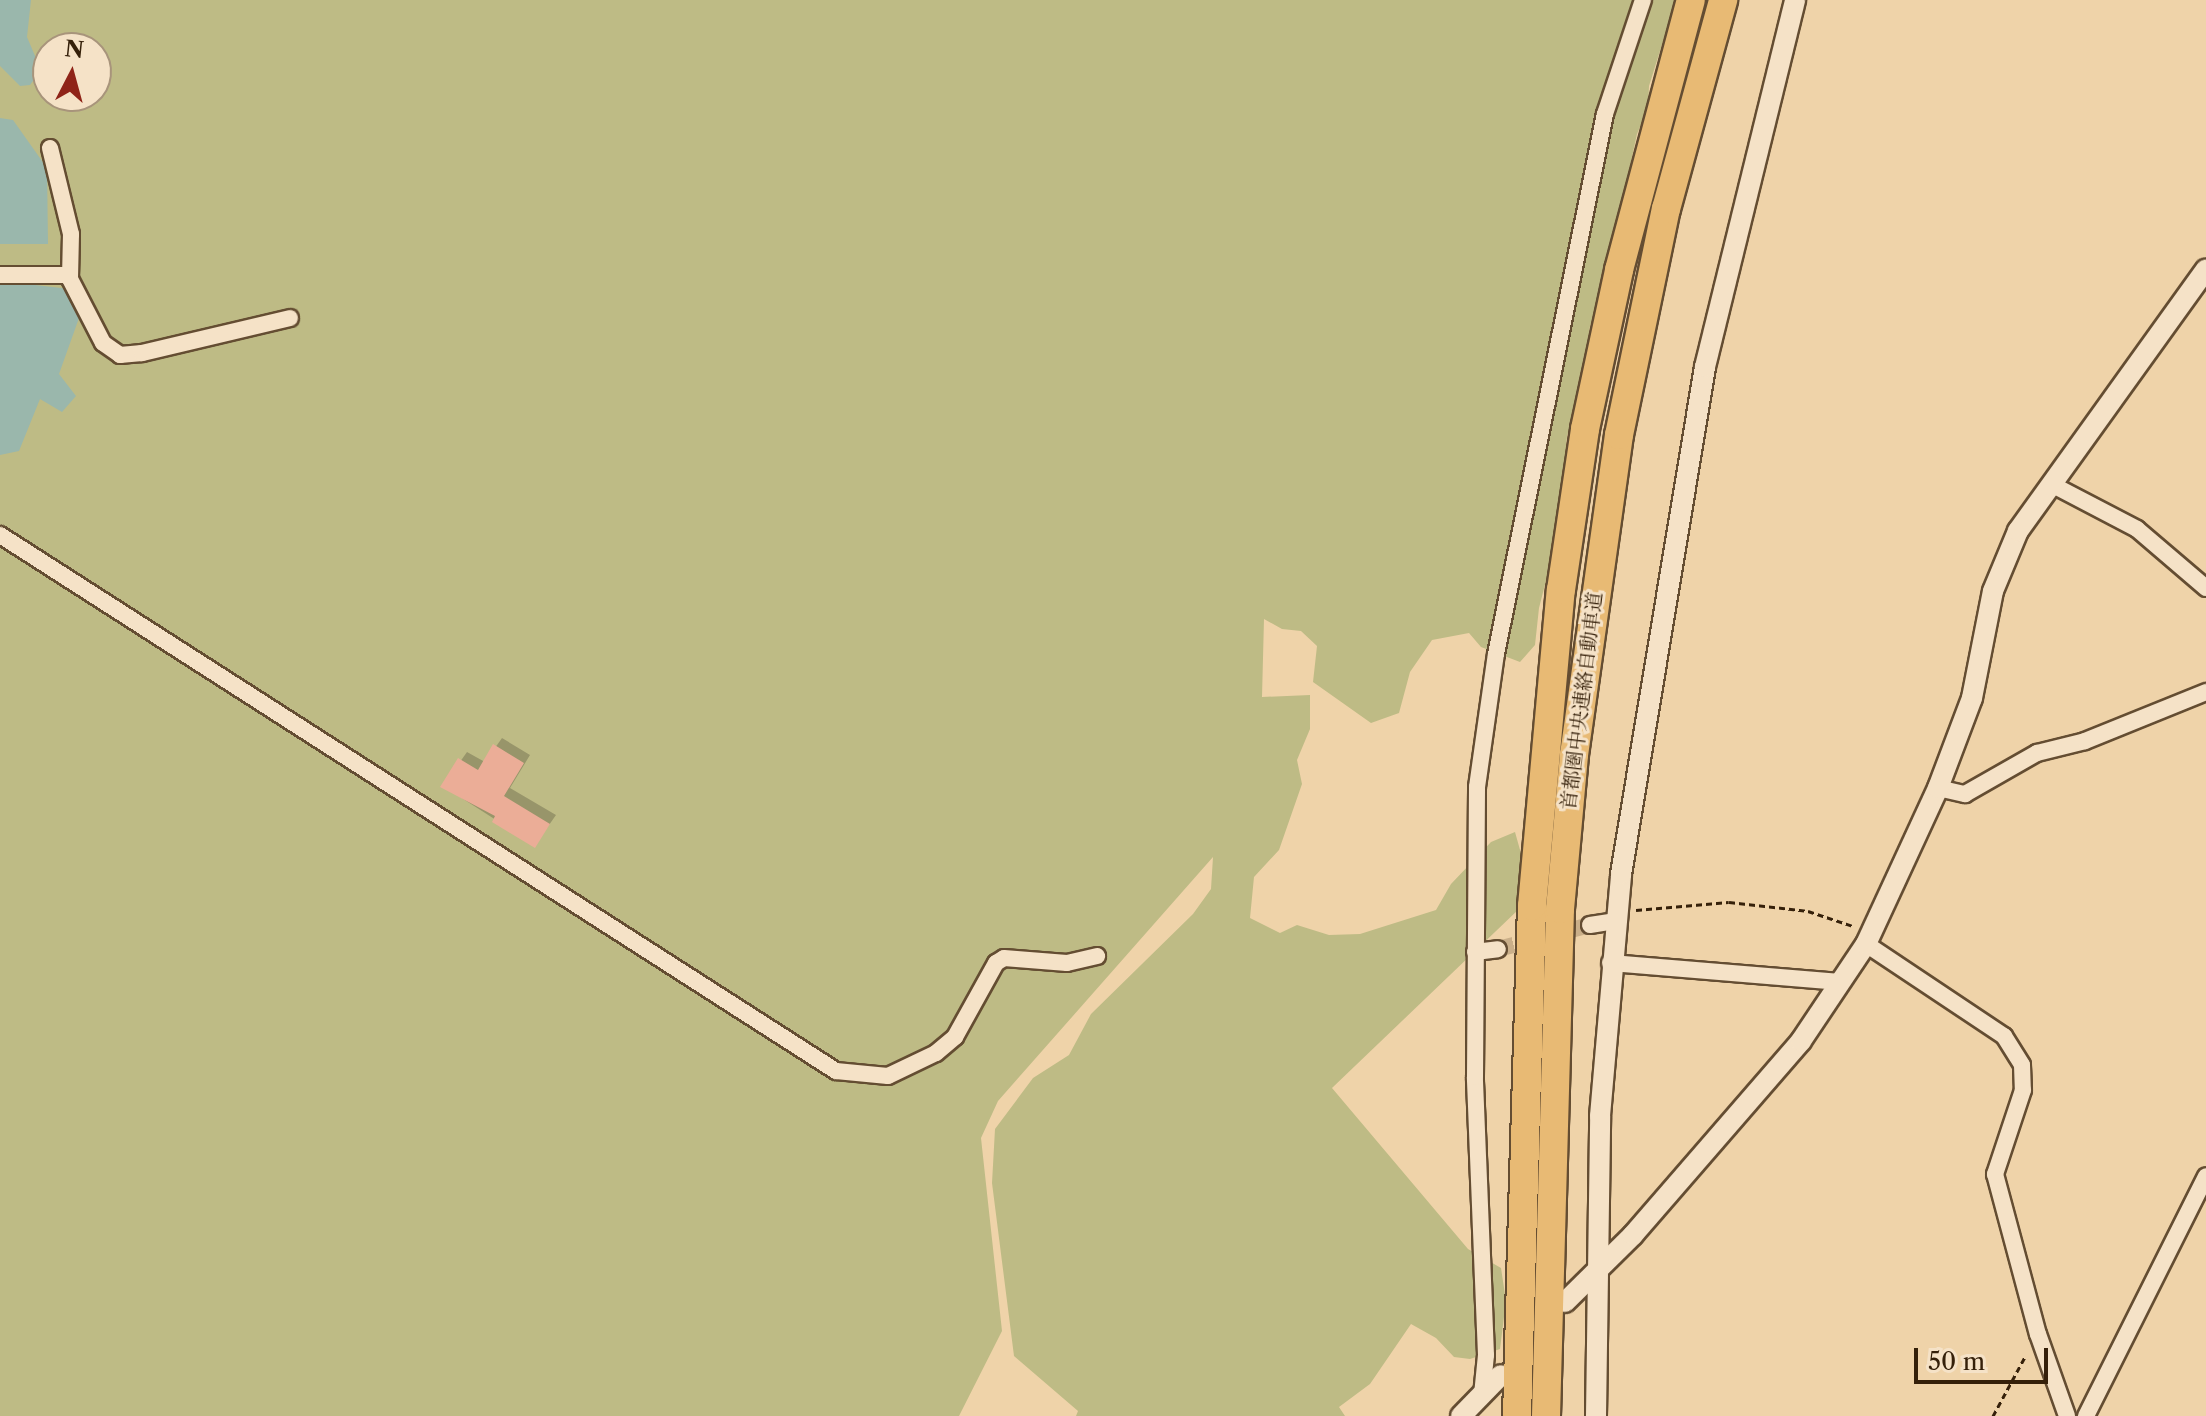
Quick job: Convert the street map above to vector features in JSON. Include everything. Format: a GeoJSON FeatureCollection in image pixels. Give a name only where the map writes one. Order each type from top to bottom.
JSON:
{"type":"FeatureCollection","features":[{"type":"Feature","properties":{"kind":"highway","name":"首都圏中央連絡自動車道"},"geometry":{"type":"LineString","coordinates":[[1517,1416],[1532,906],[1561,590],[1585,429],[1619,270],[1691,0]]}},
{"type":"Feature","properties":{"kind":"highway","name":"首都圏中央連絡自動車道"},"geometry":{"type":"LineString","coordinates":[[1546,1416],[1555,1033],[1574,755],[1619,435],[1666,209],[1723,0]]}},
{"type":"Feature","properties":{"kind":"street"},"geometry":{"type":"LineString","coordinates":[[1482,1395],[1486,1355],[1475,952],[1477,787],[1496,654],[1605,114],[1643,0]]}},
{"type":"Feature","properties":{"kind":"street"},"geometry":{"type":"LineString","coordinates":[[1596,1416],[1600,1116],[1615,917],[1705,367],[1795,0]]}},
{"type":"Feature","properties":{"kind":"street"},"geometry":{"type":"LineString","coordinates":[[50,148],[71,234],[74,261],[69,275],[103,343],[120,355],[193,344],[290,318]]}},
{"type":"Feature","properties":{"kind":"street"},"geometry":{"type":"LineString","coordinates":[[1565,1302],[1599,1268],[1801,1041],[1869,938],[1938,788],[1972,698],[2004,560],[2051,484],[2206,269]]}},
{"type":"Feature","properties":{"kind":"street"},"geometry":{"type":"LineString","coordinates":[[0,275],[69,275]]}},
{"type":"Feature","properties":{"kind":"street"},"geometry":{"type":"LineString","coordinates":[[2051,484],[2137,529],[2206,588]]}},
{"type":"Feature","properties":{"kind":"street"},"geometry":{"type":"LineString","coordinates":[[0,535],[836,1071],[888,1076],[936,1053],[955,1037],[996,963],[1004,958],[1067,963],[1097,956]]}},
{"type":"Feature","properties":{"kind":"street"},"geometry":{"type":"LineString","coordinates":[[1938,788],[1965,794],[2037,753],[2085,741],[2206,692]]}},
{"type":"Feature","properties":{"kind":"street"},"geometry":{"type":"LineString","coordinates":[[1590,925],[1615,917]]}},
{"type":"Feature","properties":{"kind":"street"},"geometry":{"type":"LineString","coordinates":[[1869,938],[2004,1036],[2022,1065],[2023,1090],[1995,1174],[2038,1334],[2067,1416]]}},
{"type":"Feature","properties":{"kind":"street"},"geometry":{"type":"LineString","coordinates":[[1475,952],[1498,949]]}},
{"type":"Feature","properties":{"kind":"street"},"geometry":{"type":"LineString","coordinates":[[1610,963],[1841,982]]}},
{"type":"Feature","properties":{"kind":"street"},"geometry":{"type":"LineString","coordinates":[[2086,1416],[2206,1176]]}},
{"type":"Feature","properties":{"kind":"street"},"geometry":{"type":"LineString","coordinates":[[1461,1416],[1501,1375]]}},
{"type":"Feature","properties":{"kind":"path"},"geometry":{"type":"LineString","coordinates":[[1615,917],[1729,902],[1808,911],[1869,938]]}},
{"type":"Feature","properties":{"kind":"path"},"geometry":{"type":"LineString","coordinates":[[1993,1416],[2038,1334]]}},
{"type":"Feature","properties":{"kind":"shaded area"},"geometry":{"type":"Polygon","coordinates":[[[0,0],[1676,0],[1649,86],[1648,108],[1637,134],[1603,291],[1590,326],[1581,395],[1567,436],[1560,526],[1539,608],[1535,645],[1520,662],[1481,647],[1469,633],[1432,640],[1410,672],[1399,713],[1371,723],[1313,682],[1317,646],[1301,631],[1282,629],[1264,619],[1262,697],[1310,695],[1310,729],[1297,760],[1302,784],[1279,850],[1254,877],[1250,918],[1280,933],[1297,925],[1329,935],[1360,934],[1436,910],[1451,884],[1491,842],[1515,832],[1522,857],[1519,909],[1332,1088],[1468,1249],[1501,1268],[1506,1301],[1500,1349],[1470,1359],[1454,1357],[1436,1338],[1411,1324],[1370,1384],[1339,1407],[1345,1416],[1076,1416],[1078,1411],[1014,1356],[992,1183],[995,1129],[1033,1078],[1069,1055],[1091,1014],[1193,914],[1211,889],[1213,857],[998,1101],[981,1138],[1002,1331],[959,1416],[0,1416],[0,0]]]}},
{"type":"Feature","properties":{"kind":"shaded area"},"geometry":{"type":"Polygon","coordinates":[[[0,0],[31,0],[27,37],[32,49],[32,82],[20,86],[0,66],[0,0]]]}},
{"type":"Feature","properties":{"kind":"shaded area"},"geometry":{"type":"Polygon","coordinates":[[[0,118],[13,120],[47,168],[48,244],[0,244],[0,118]]]}},
{"type":"Feature","properties":{"kind":"shaded area"},"geometry":{"type":"Polygon","coordinates":[[[0,281],[70,289],[79,318],[59,374],[76,396],[62,412],[40,399],[19,451],[0,455],[0,281]]]}},
{"type":"Feature","properties":{"kind":"building"},"geometry":{"type":"Polygon","coordinates":[[[493,744],[524,763],[504,796],[550,824],[535,848],[492,822],[495,816],[440,787],[458,758],[478,770],[493,744]]]}},
{"type":"Feature","properties":{"kind":"tunnel"},"geometry":{"type":"LineString","coordinates":[[1498,949],[1590,925]]}}]}
